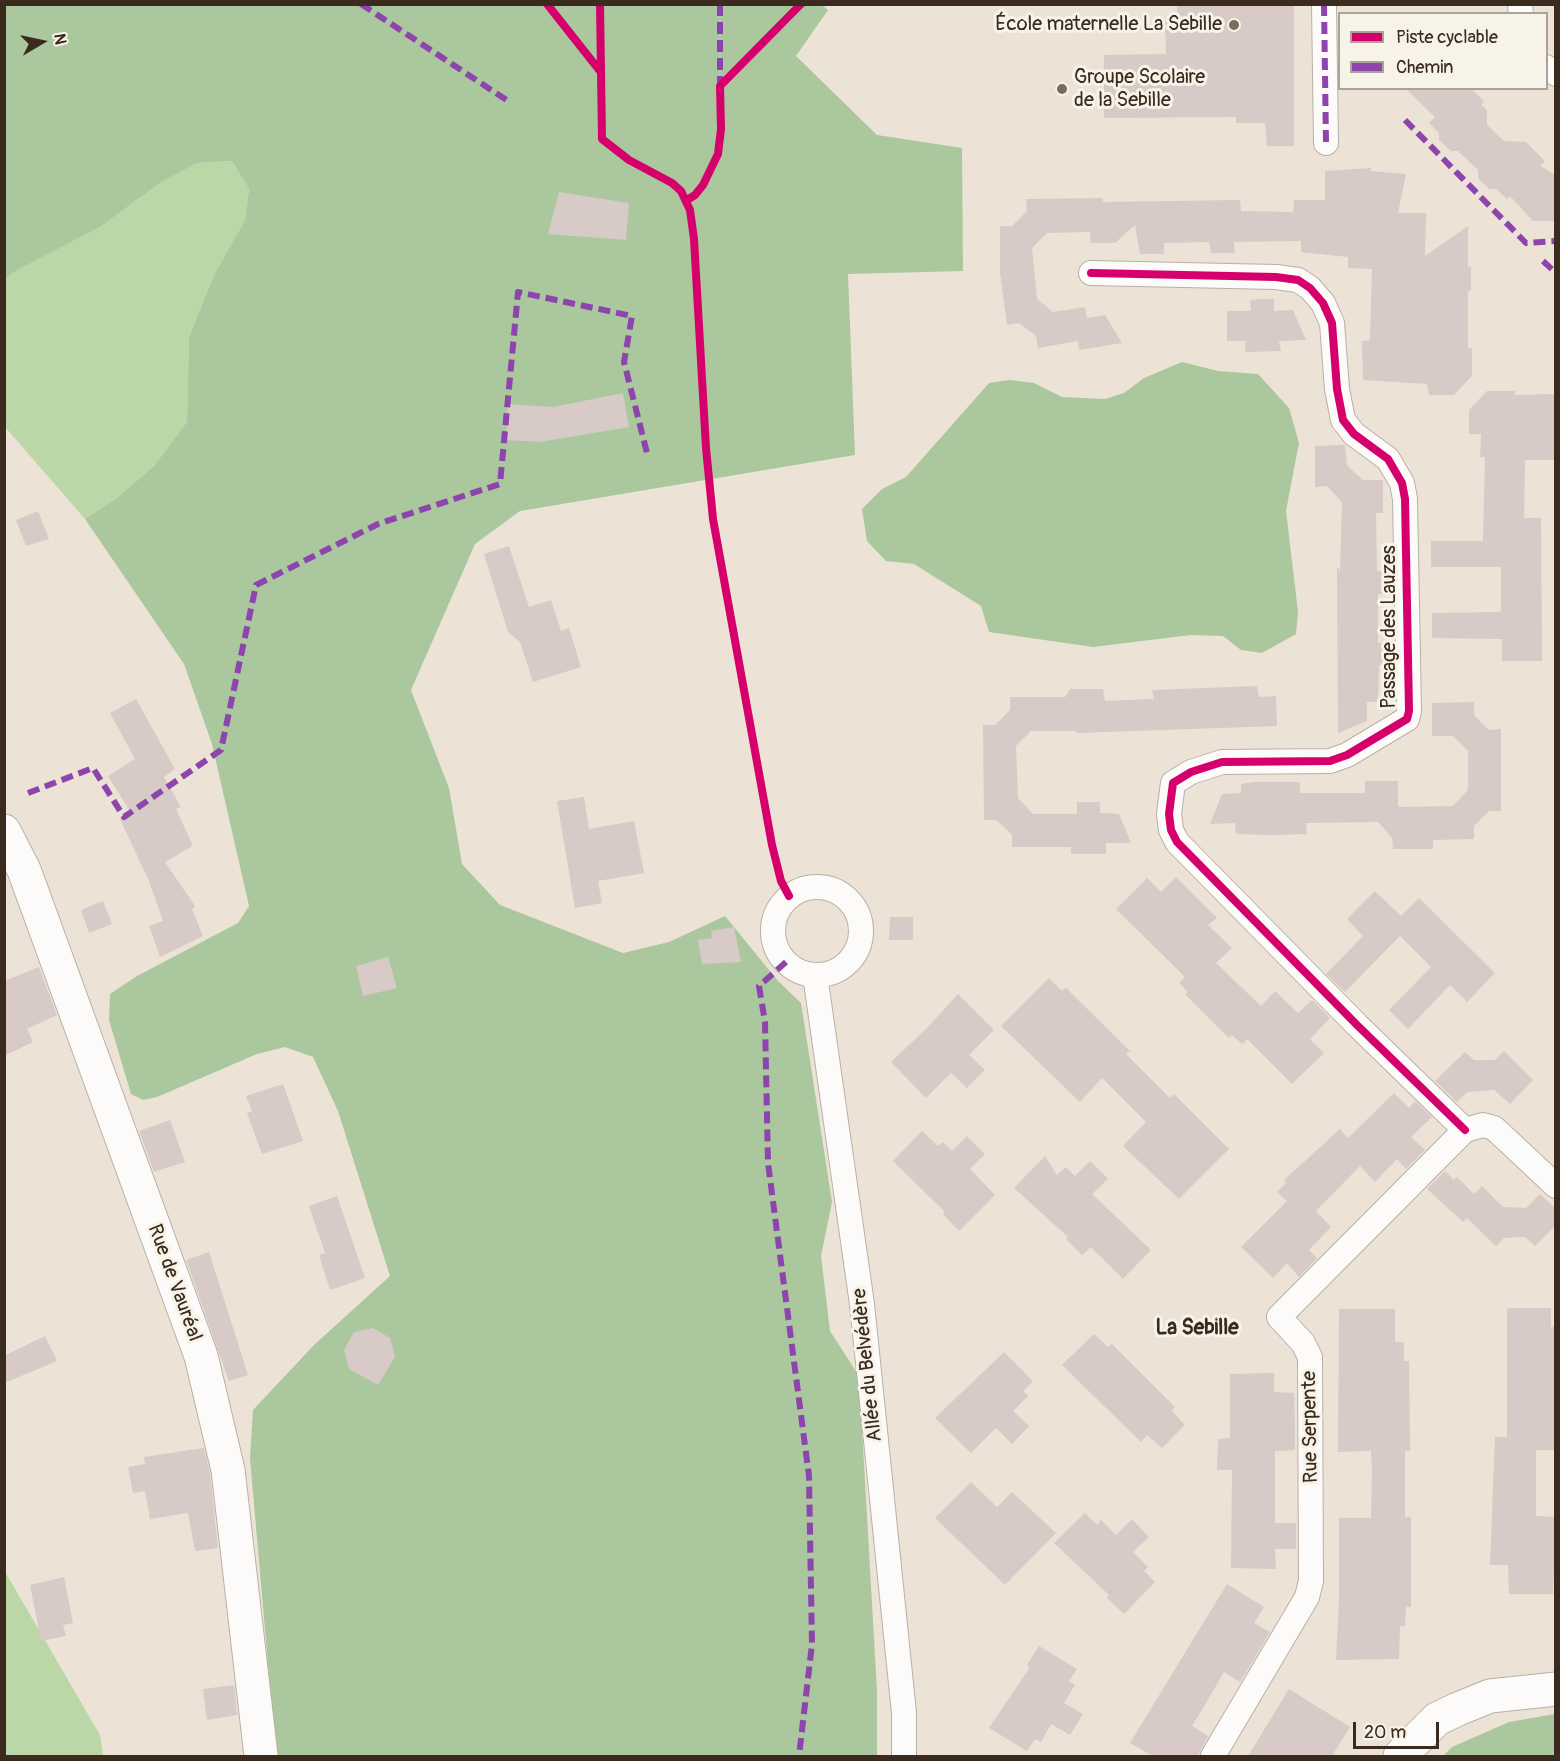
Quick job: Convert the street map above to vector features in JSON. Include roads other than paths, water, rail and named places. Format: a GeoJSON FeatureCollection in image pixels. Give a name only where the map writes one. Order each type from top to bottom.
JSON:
{"type":"FeatureCollection","features":[{"type":"Feature","properties":{"kind":"street"},"geometry":{"type":"LineString","coordinates":[[1324,4],[1326,143]]}},
{"type":"Feature","properties":{"kind":"street","name":"Passage des Lauzes"},"geometry":{"type":"LineString","coordinates":[[1091,273],[1276,277],[1298,280],[1310,288],[1323,303],[1332,324],[1336,389],[1342,420],[1354,434],[1388,459],[1402,483],[1405,499],[1409,711],[1407,719],[1347,755],[1330,761],[1222,762],[1191,772],[1173,783],[1168,814],[1171,830],[1177,842],[1357,1025],[1466,1130]]}},
{"type":"Feature","properties":{"kind":"street","name":"Rue de Vauréal"},"geometry":{"type":"LineString","coordinates":[[4,831],[24,870],[201,1356],[228,1470],[261,1756]]}},
{"type":"Feature","properties":{"kind":"street","name":"Allée du Belvédère"},"geometry":{"type":"LineString","coordinates":[[815,975],[862,1304],[904,1713],[904,1756]]}},
{"type":"Feature","properties":{"kind":"street"},"geometry":{"type":"LineString","coordinates":[[1466,1130],[1483,1125],[1494,1128],[1556,1185]]}},
{"type":"Feature","properties":{"kind":"street","name":"Rue Serpente"},"geometry":{"type":"LineString","coordinates":[[1213,1756],[1307,1597],[1311,1581],[1310,1357],[1295,1333],[1279,1317],[1466,1130]]}},
{"type":"Feature","properties":{"kind":"street"},"geometry":{"type":"LineString","coordinates":[[1400,1756],[1437,1719],[1458,1708],[1490,1696],[1556,1689]]}},
{"type":"Feature","properties":{"kind":"place","name":"École maternelle La Sebille"},"geometry":{"type":"Point","coordinates":[1234,25]}},
{"type":"Feature","properties":{"kind":"place","name":"Groupe Scolaire de la Sebille"},"geometry":{"type":"Point","coordinates":[1062,89]}},
{"type":"Feature","properties":{"kind":"district","name":"La Sebille"},"geometry":{"type":"Point","coordinates":[1197,1329]}}]}
